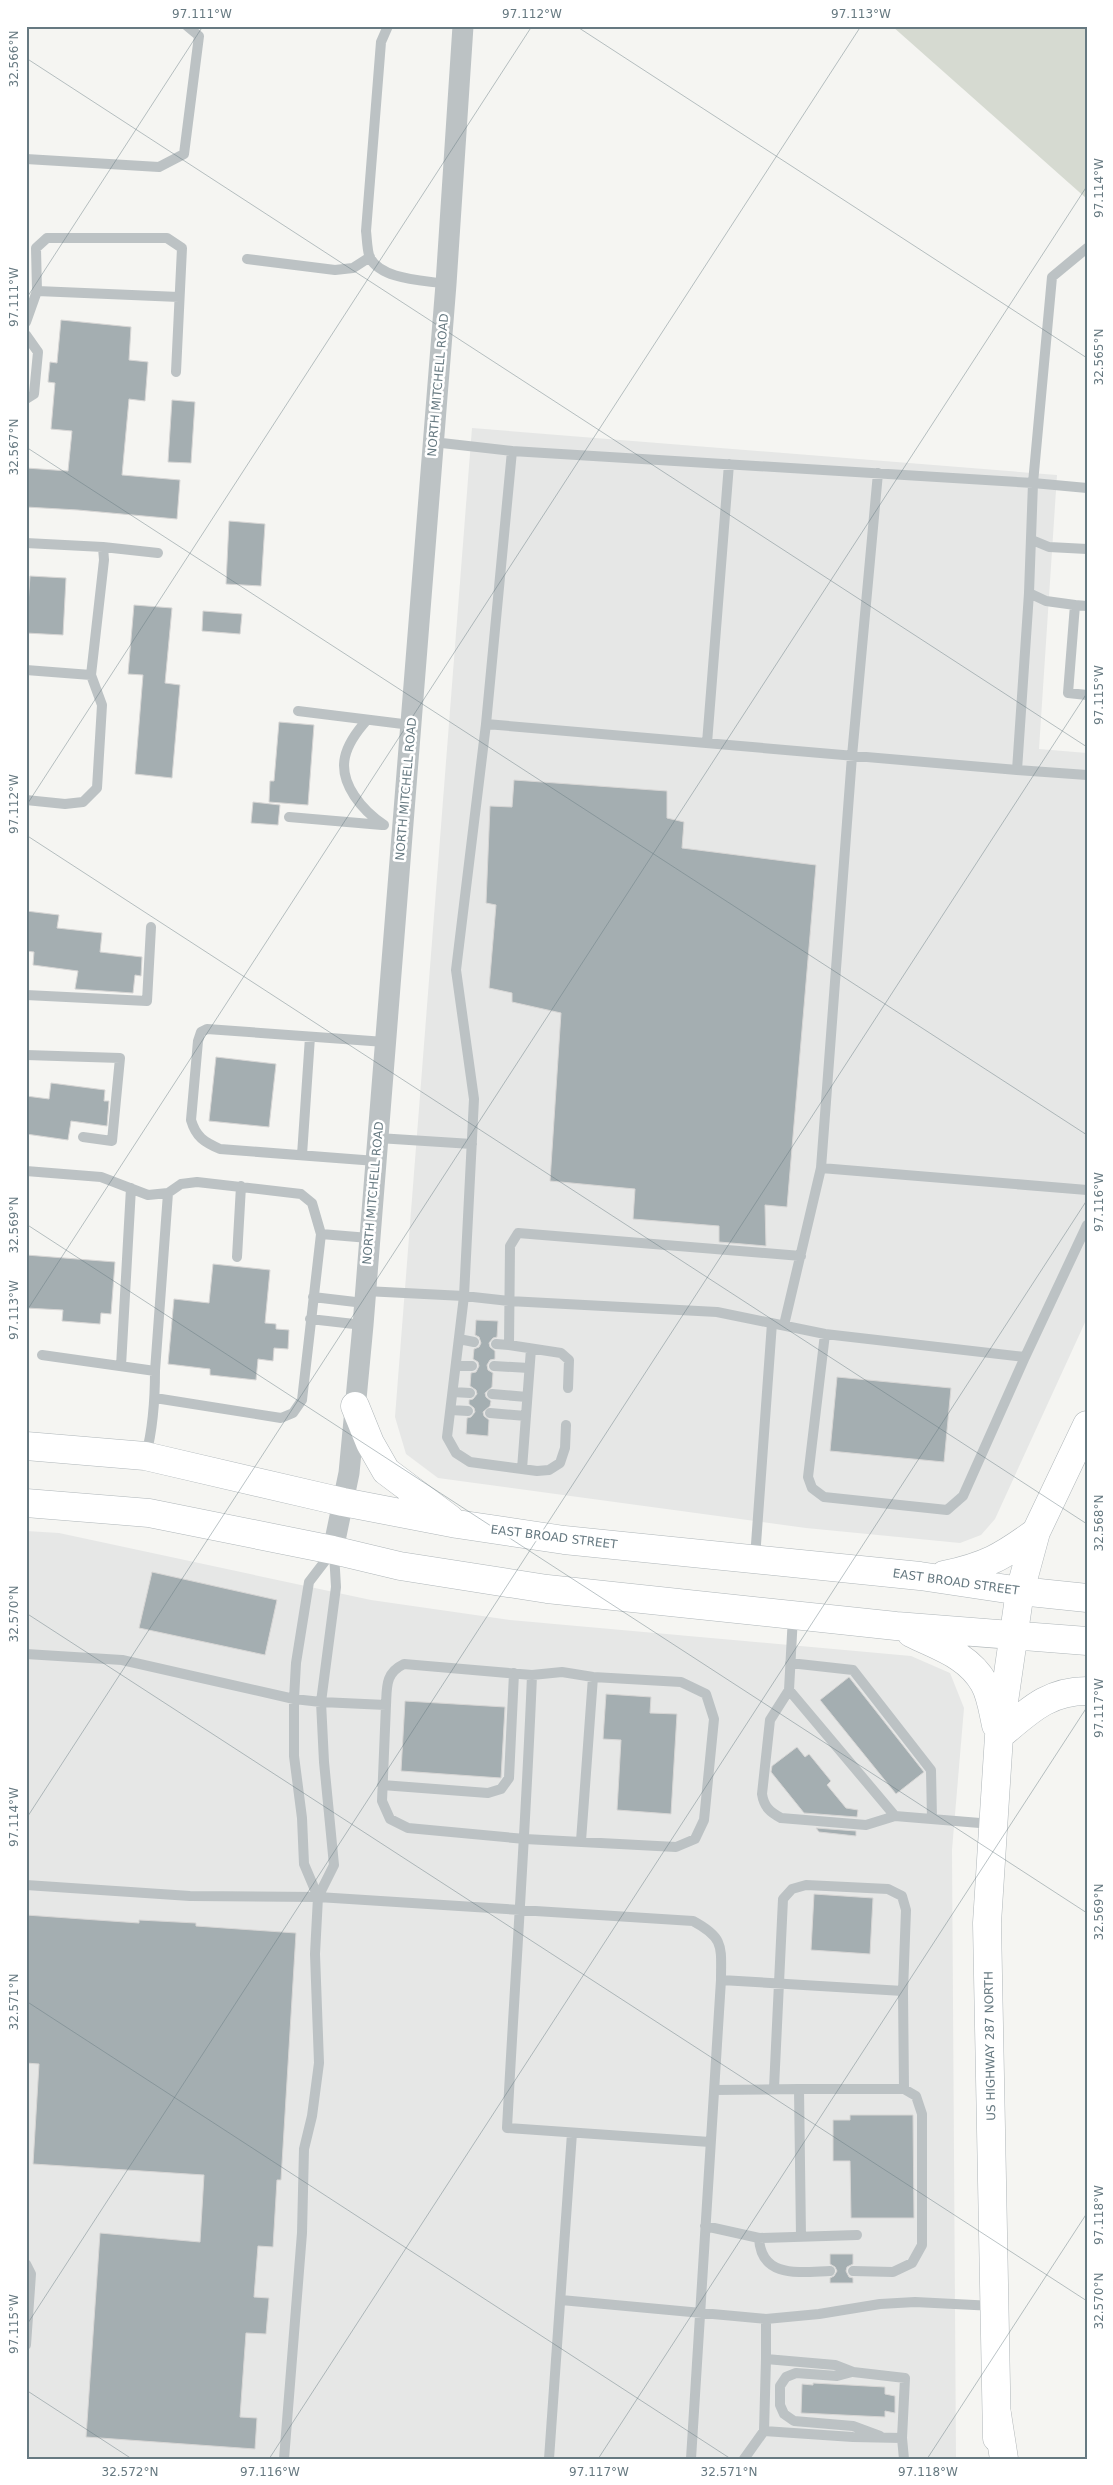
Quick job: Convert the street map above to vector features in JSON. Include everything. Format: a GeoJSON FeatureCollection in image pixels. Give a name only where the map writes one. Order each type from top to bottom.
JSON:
{"type":"FeatureCollection","features":[{"type":"Feature","properties":{"kind":"main road"},"geometry":{"type":"LineString","coordinates":[[355,1406],[370,1444],[386,1471],[457,1524]]}},
{"type":"Feature","properties":{"kind":"main road","name":"US HIGHWAY 287 NORTH"},"geometry":{"type":"LineString","coordinates":[[997,2459],[987,1923],[999,1736],[1020,1591],[1036,1532],[1087,1426]]}},
{"type":"Feature","properties":{"kind":"main road","name":"EAST BROAD STREET"},"geometry":{"type":"LineString","coordinates":[[26,1446],[145,1456],[343,1502],[457,1524],[564,1540],[933,1578],[1020,1591],[1087,1598]]}},
{"type":"Feature","properties":{"kind":"main road"},"geometry":{"type":"LineString","coordinates":[[26,1503],[149,1513],[334,1550],[400,1566],[547,1589],[896,1626],[1087,1641]]}},
{"type":"Feature","properties":{"kind":"main road"},"geometry":{"type":"LineString","coordinates":[[933,1578],[974,1569],[1004,1555],[1036,1532]]}},
{"type":"Feature","properties":{"kind":"main road"},"geometry":{"type":"LineString","coordinates":[[896,1626],[959,1655],[974,1668],[985,1685],[999,1736],[1041,1701],[1068,1691],[1087,1691]]}},
{"type":"Feature","properties":{"kind":"main road"},"geometry":{"type":"LineString","coordinates":[[997,2414],[1004,2459]]}},
{"type":"Feature","properties":{"kind":"street","name":"NORTH MITCHELL ROAD"},"geometry":{"type":"LineString","coordinates":[[334,1550],[349,1473],[365,1297],[385,1042],[393,826],[411,725],[446,284],[463,26]]}},
{"type":"Feature","properties":{"kind":"lane"},"geometry":{"type":"LineString","coordinates":[[26,159],[159,167],[184,154],[199,36],[187,26]]}},
{"type":"Feature","properties":{"kind":"lane"},"geometry":{"type":"LineString","coordinates":[[388,26],[381,42],[366,231],[370,257],[382,270],[397,275],[446,284]]}},
{"type":"Feature","properties":{"kind":"lane"},"geometry":{"type":"LineString","coordinates":[[26,322],[37,291],[36,248],[47,238],[167,238],[182,248],[176,372]]}},
{"type":"Feature","properties":{"kind":"lane"},"geometry":{"type":"LineString","coordinates":[[1017,770],[1032,540],[1033,483],[1052,277],[1087,248]]}},
{"type":"Feature","properties":{"kind":"lane"},"geometry":{"type":"LineString","coordinates":[[247,259],[335,270],[353,268],[370,257]]}},
{"type":"Feature","properties":{"kind":"lane"},"geometry":{"type":"LineString","coordinates":[[37,291],[179,297]]}},
{"type":"Feature","properties":{"kind":"lane"},"geometry":{"type":"LineString","coordinates":[[26,335],[38,352],[34,394],[26,399]]}},
{"type":"Feature","properties":{"kind":"lane"},"geometry":{"type":"LineString","coordinates":[[433,442],[512,451],[878,473],[1087,488]]}},
{"type":"Feature","properties":{"kind":"lane"},"geometry":{"type":"LineString","coordinates":[[512,451],[486,724],[456,970],[474,1099],[464,1296],[447,1437],[456,1453],[470,1462],[522,1469],[549,1470],[560,1463],[564,1448],[566,1425]]}},
{"type":"Feature","properties":{"kind":"lane"},"geometry":{"type":"LineString","coordinates":[[707,743],[729,464]]}},
{"type":"Feature","properties":{"kind":"lane"},"geometry":{"type":"LineString","coordinates":[[784,1326],[821,1168],[852,756],[878,473]]}},
{"type":"Feature","properties":{"kind":"lane"},"geometry":{"type":"LineString","coordinates":[[1032,540],[1049,547],[1087,549]]}},
{"type":"Feature","properties":{"kind":"lane"},"geometry":{"type":"LineString","coordinates":[[26,542],[158,553]]}},
{"type":"Feature","properties":{"kind":"lane"},"geometry":{"type":"LineString","coordinates":[[26,800],[65,804],[83,802],[96,788],[102,705],[91,675],[104,560],[103,547]]}},
{"type":"Feature","properties":{"kind":"lane"},"geometry":{"type":"LineString","coordinates":[[1029,593],[1046,601],[1087,606]]}},
{"type":"Feature","properties":{"kind":"lane"},"geometry":{"type":"LineString","coordinates":[[1075,605],[1068,693],[1087,696]]}},
{"type":"Feature","properties":{"kind":"lane"},"geometry":{"type":"LineString","coordinates":[[26,670],[91,675]]}},
{"type":"Feature","properties":{"kind":"lane"},"geometry":{"type":"LineString","coordinates":[[298,711],[411,725]]}},
{"type":"Feature","properties":{"kind":"lane"},"geometry":{"type":"LineString","coordinates":[[367,720],[352,741],[345,757],[345,770],[351,790],[360,805],[393,826]]}},
{"type":"Feature","properties":{"kind":"lane"},"geometry":{"type":"LineString","coordinates":[[486,724],[1087,775]]}},
{"type":"Feature","properties":{"kind":"lane"},"geometry":{"type":"LineString","coordinates":[[289,817],[393,826]]}},
{"type":"Feature","properties":{"kind":"lane"},"geometry":{"type":"LineString","coordinates":[[26,995],[147,1001],[151,927]]}},
{"type":"Feature","properties":{"kind":"lane"},"geometry":{"type":"LineString","coordinates":[[376,1160],[220,1149],[203,1141],[195,1132],[191,1120],[198,1041],[202,1032],[207,1030],[385,1042]]}},
{"type":"Feature","properties":{"kind":"lane"},"geometry":{"type":"LineString","coordinates":[[302,1155],[310,1036]]}},
{"type":"Feature","properties":{"kind":"lane"},"geometry":{"type":"LineString","coordinates":[[26,1055],[120,1058],[112,1141],[83,1137]]}},
{"type":"Feature","properties":{"kind":"lane"},"geometry":{"type":"LineString","coordinates":[[378,1138],[472,1144]]}},
{"type":"Feature","properties":{"kind":"lane"},"geometry":{"type":"LineString","coordinates":[[821,1168],[1087,1190]]}},
{"type":"Feature","properties":{"kind":"lane"},"geometry":{"type":"LineString","coordinates":[[26,1171],[100,1177],[148,1195],[168,1193],[181,1184],[197,1182],[301,1194],[312,1203],[322,1234],[310,1319],[302,1400],[293,1413],[281,1418],[155,1398]]}},
{"type":"Feature","properties":{"kind":"lane"},"geometry":{"type":"LineString","coordinates":[[237,1257],[241,1186]]}},
{"type":"Feature","properties":{"kind":"lane"},"geometry":{"type":"LineString","coordinates":[[121,1366],[131,1188]]}},
{"type":"Feature","properties":{"kind":"lane"},"geometry":{"type":"LineString","coordinates":[[145,1456],[150,1440],[155,1398],[155,1371],[168,1193]]}},
{"type":"Feature","properties":{"kind":"lane"},"geometry":{"type":"LineString","coordinates":[[825,1334],[808,1477],[812,1488],[824,1497],[947,1510],[963,1496],[1025,1356],[1087,1226]]}},
{"type":"Feature","properties":{"kind":"lane"},"geometry":{"type":"LineString","coordinates":[[509,1345],[510,1246],[518,1233],[800,1256]]}},
{"type":"Feature","properties":{"kind":"lane"},"geometry":{"type":"LineString","coordinates":[[322,1234],[369,1238]]}},
{"type":"Feature","properties":{"kind":"lane"},"geometry":{"type":"LineString","coordinates":[[313,1297],[464,1296],[509,1301],[717,1312],[825,1334],[1025,1356]]}},
{"type":"Feature","properties":{"kind":"lane"},"geometry":{"type":"LineString","coordinates":[[310,1319],[362,1325]]}},
{"type":"Feature","properties":{"kind":"lane"},"geometry":{"type":"LineString","coordinates":[[755,1559],[772,1323]]}},
{"type":"Feature","properties":{"kind":"lane"},"geometry":{"type":"LineString","coordinates":[[459,1339],[474,1342]]}},
{"type":"Feature","properties":{"kind":"lane"},"geometry":{"type":"LineString","coordinates":[[496,1344],[561,1354],[569,1360],[568,1388]]}},
{"type":"Feature","properties":{"kind":"lane"},"geometry":{"type":"LineString","coordinates":[[522,1469],[531,1349]]}},
{"type":"Feature","properties":{"kind":"lane"},"geometry":{"type":"LineString","coordinates":[[42,1354],[155,1371]]}},
{"type":"Feature","properties":{"kind":"lane"},"geometry":{"type":"LineString","coordinates":[[456,1366],[472,1366]]}},
{"type":"Feature","properties":{"kind":"lane"},"geometry":{"type":"LineString","coordinates":[[494,1366],[529,1368]]}},
{"type":"Feature","properties":{"kind":"lane"},"geometry":{"type":"LineString","coordinates":[[453,1392],[470,1393]]}},
{"type":"Feature","properties":{"kind":"lane"},"geometry":{"type":"LineString","coordinates":[[492,1394],[527,1397]]}},
{"type":"Feature","properties":{"kind":"lane"},"geometry":{"type":"LineString","coordinates":[[451,1410],[468,1411]]}},
{"type":"Feature","properties":{"kind":"lane"},"geometry":{"type":"LineString","coordinates":[[490,1413],[526,1416]]}},
{"type":"Feature","properties":{"kind":"lane"},"geometry":{"type":"LineString","coordinates":[[318,1897],[304,1864],[302,1818],[294,1756],[294,1699],[296,1663],[309,1582],[334,1550]]}},
{"type":"Feature","properties":{"kind":"lane"},"geometry":{"type":"LineString","coordinates":[[284,2459],[302,2233],[304,2149],[312,2116],[319,2063],[315,1954],[318,1897],[334,1865],[324,1762],[321,1702],[336,1587],[334,1550]]}},
{"type":"Feature","properties":{"kind":"lane"},"geometry":{"type":"LineString","coordinates":[[793,1614],[789,1690],[770,1720],[762,1794],[763,1804],[772,1814],[782,1818],[866,1825],[896,1816],[993,1824]]}},
{"type":"Feature","properties":{"kind":"lane"},"geometry":{"type":"LineString","coordinates":[[26,1654],[122,1660],[294,1699],[386,1705]]}},
{"type":"Feature","properties":{"kind":"lane"},"geometry":{"type":"LineString","coordinates":[[790,1663],[853,1670],[931,1770],[932,1820]]}},
{"type":"Feature","properties":{"kind":"lane"},"geometry":{"type":"LineString","coordinates":[[404,1664],[532,1675],[562,1672],[593,1677],[681,1682],[706,1694],[714,1719],[704,1820],[695,1839],[676,1847],[525,1839],[408,1828],[390,1819],[382,1801],[382,1785],[388,1682],[394,1669],[404,1664]]}},
{"type":"Feature","properties":{"kind":"lane"},"geometry":{"type":"LineString","coordinates":[[382,1785],[488,1793],[501,1789],[509,1778],[514,1673]]}},
{"type":"Feature","properties":{"kind":"lane"},"geometry":{"type":"LineString","coordinates":[[532,1675],[525,1839],[519,1908],[507,2128],[710,2142]]}},
{"type":"Feature","properties":{"kind":"lane"},"geometry":{"type":"LineString","coordinates":[[581,1841],[593,1677]]}},
{"type":"Feature","properties":{"kind":"lane"},"geometry":{"type":"LineString","coordinates":[[789,1690],[896,1816]]}},
{"type":"Feature","properties":{"kind":"lane"},"geometry":{"type":"LineString","coordinates":[[26,1885],[190,1896],[318,1897],[519,1908],[692,1921],[709,1930],[721,1946],[720,1980],[699,2311],[692,2459]]}},
{"type":"Feature","properties":{"kind":"lane"},"geometry":{"type":"LineString","coordinates":[[774,2088],[783,1899],[792,1888],[806,1885],[888,1889],[902,1896],[906,1910],[903,1991],[904,2089]]}},
{"type":"Feature","properties":{"kind":"lane"},"geometry":{"type":"LineString","coordinates":[[720,1980],[903,1991]]}},
{"type":"Feature","properties":{"kind":"lane"},"geometry":{"type":"LineString","coordinates":[[714,2090],[774,2088],[904,2089],[916,2096],[922,2114],[922,2245],[912,2263],[893,2272],[853,2271]]}},
{"type":"Feature","properties":{"kind":"lane"},"geometry":{"type":"LineString","coordinates":[[799,2089],[801,2237]]}},
{"type":"Feature","properties":{"kind":"lane"},"geometry":{"type":"LineString","coordinates":[[549,2459],[561,2300],[562,2250],[572,2133]]}},
{"type":"Feature","properties":{"kind":"lane"},"geometry":{"type":"LineString","coordinates":[[705,2226],[759,2238],[857,2236]]}},
{"type":"Feature","properties":{"kind":"lane"},"geometry":{"type":"LineString","coordinates":[[759,2238],[760,2252],[772,2266],[787,2272],[830,2271]]}},
{"type":"Feature","properties":{"kind":"lane"},"geometry":{"type":"LineString","coordinates":[[26,2264],[31,2274],[26,2345]]}},
{"type":"Feature","properties":{"kind":"lane"},"geometry":{"type":"LineString","coordinates":[[561,2300],[699,2311],[766,2319],[818,2314],[880,2304],[915,2302],[995,2306]]}},
{"type":"Feature","properties":{"kind":"lane"},"geometry":{"type":"LineString","coordinates":[[744,2459],[764,2431],[766,2319]]}},
{"type":"Feature","properties":{"kind":"lane"},"geometry":{"type":"LineString","coordinates":[[766,2359],[835,2365],[853,2372],[905,2378],[902,2438],[904,2459]]}},
{"type":"Feature","properties":{"kind":"lane"},"geometry":{"type":"LineString","coordinates":[[853,2372],[837,2376],[796,2373],[786,2377],[780,2386],[780,2405],[784,2414],[794,2421],[853,2426],[880,2436]]}},
{"type":"Feature","properties":{"kind":"lane"},"geometry":{"type":"LineString","coordinates":[[764,2431],[902,2438]]}},
{"type":"Feature","properties":{"kind":"shaded area"},"geometry":{"type":"Polygon","coordinates":[[[892,26],[1087,26],[1087,199],[892,26]]]}},
{"type":"Feature","properties":{"kind":"shaded area"},"geometry":{"type":"Polygon","coordinates":[[[472,428],[1057,475],[1039,749],[1087,753],[1087,1318],[995,1519],[981,1535],[960,1543],[806,1528],[438,1478],[406,1454],[395,1417],[472,428]]]}},
{"type":"Feature","properties":{"kind":"shaded area"},"geometry":{"type":"Polygon","coordinates":[[[26,1531],[59,1533],[371,1600],[510,1620],[911,1656],[950,1673],[964,1708],[952,1850],[956,2459],[26,2459],[26,1531]]]}},
{"type":"Feature","properties":{"kind":"building"},"geometry":{"type":"Polygon","coordinates":[[[61,320],[131,327],[129,360],[148,362],[145,401],[129,399],[122,475],[180,480],[177,519],[26,507],[26,468],[68,471],[72,431],[51,429],[55,383],[48,382],[50,362],[57,363],[61,320]]]}},
{"type":"Feature","properties":{"kind":"building"},"geometry":{"type":"Polygon","coordinates":[[[172,400],[195,402],[191,463],[168,462],[172,400]]]}},
{"type":"Feature","properties":{"kind":"building"},"geometry":{"type":"Polygon","coordinates":[[[229,521],[265,524],[261,586],[226,584],[229,521]]]}},
{"type":"Feature","properties":{"kind":"building"},"geometry":{"type":"Polygon","coordinates":[[[30,576],[66,578],[63,635],[26,633],[30,576]]]}},
{"type":"Feature","properties":{"kind":"building"},"geometry":{"type":"Polygon","coordinates":[[[134,605],[172,608],[165,683],[180,685],[172,778],[135,774],[143,675],[128,674],[134,605]]]}},
{"type":"Feature","properties":{"kind":"building"},"geometry":{"type":"Polygon","coordinates":[[[203,611],[242,614],[240,634],[202,631],[203,611]]]}},
{"type":"Feature","properties":{"kind":"building"},"geometry":{"type":"Polygon","coordinates":[[[279,722],[314,725],[308,805],[269,802],[270,781],[274,781],[279,722]]]}},
{"type":"Feature","properties":{"kind":"building"},"geometry":{"type":"Polygon","coordinates":[[[514,780],[667,791],[667,818],[684,822],[682,848],[816,865],[787,1207],[765,1205],[766,1246],[719,1242],[719,1226],[633,1219],[635,1189],[550,1181],[561,1013],[512,1002],[512,993],[489,988],[496,905],[486,903],[490,806],[512,807],[514,780]]]}},
{"type":"Feature","properties":{"kind":"building"},"geometry":{"type":"Polygon","coordinates":[[[253,802],[280,805],[278,825],[251,823],[253,802]]]}},
{"type":"Feature","properties":{"kind":"building"},"geometry":{"type":"Polygon","coordinates":[[[26,911],[59,915],[57,928],[102,933],[100,952],[142,957],[141,976],[135,975],[133,993],[75,989],[78,971],[33,965],[34,952],[26,951],[26,911]]]}},
{"type":"Feature","properties":{"kind":"building"},"geometry":{"type":"Polygon","coordinates":[[[216,1057],[276,1064],[269,1127],[209,1121],[216,1057]]]}},
{"type":"Feature","properties":{"kind":"building"},"geometry":{"type":"Polygon","coordinates":[[[51,1083],[105,1090],[104,1101],[109,1101],[107,1126],[71,1121],[68,1140],[26,1134],[26,1096],[49,1099],[51,1083]]]}},
{"type":"Feature","properties":{"kind":"building"},"geometry":{"type":"Polygon","coordinates":[[[26,1255],[115,1262],[111,1314],[101,1313],[100,1324],[62,1321],[63,1310],[26,1308],[26,1255]]]}},
{"type":"Feature","properties":{"kind":"building"},"geometry":{"type":"Polygon","coordinates":[[[213,1264],[270,1270],[265,1323],[276,1324],[276,1329],[289,1330],[288,1349],[274,1348],[273,1361],[258,1359],[256,1380],[210,1375],[210,1369],[168,1364],[174,1299],[209,1303],[213,1264]]]}},
{"type":"Feature","properties":{"kind":"building"},"geometry":{"type":"Polygon","coordinates":[[[476,1320],[498,1321],[497,1337],[493,1338],[489,1343],[490,1347],[495,1351],[495,1359],[490,1360],[487,1365],[488,1370],[493,1373],[492,1387],[485,1393],[486,1397],[491,1401],[490,1406],[483,1412],[484,1416],[489,1420],[488,1436],[466,1434],[467,1418],[471,1417],[475,1412],[474,1408],[469,1404],[469,1400],[473,1399],[477,1394],[476,1390],[470,1386],[471,1373],[476,1372],[479,1366],[478,1362],[473,1359],[474,1349],[479,1347],[481,1343],[479,1337],[475,1335],[476,1320]]]}},
{"type":"Feature","properties":{"kind":"building"},"geometry":{"type":"Polygon","coordinates":[[[837,1377],[951,1388],[944,1462],[830,1451],[837,1377]]]}},
{"type":"Feature","properties":{"kind":"building"},"geometry":{"type":"Polygon","coordinates":[[[152,1572],[277,1600],[265,1655],[139,1628],[152,1572]]]}},
{"type":"Feature","properties":{"kind":"building"},"geometry":{"type":"Polygon","coordinates":[[[849,1677],[924,1772],[896,1794],[820,1700],[849,1677]]]}},
{"type":"Feature","properties":{"kind":"building"},"geometry":{"type":"Polygon","coordinates":[[[606,1694],[651,1697],[650,1713],[677,1714],[671,1814],[617,1810],[621,1740],[603,1739],[606,1694]]]}},
{"type":"Feature","properties":{"kind":"building"},"geometry":{"type":"Polygon","coordinates":[[[405,1701],[505,1707],[501,1778],[401,1771],[405,1701]]]}},
{"type":"Feature","properties":{"kind":"building"},"geometry":{"type":"Polygon","coordinates":[[[797,1747],[805,1757],[809,1754],[831,1781],[827,1785],[846,1808],[858,1810],[857,1817],[804,1813],[771,1772],[772,1766],[797,1747]]]}},
{"type":"Feature","properties":{"kind":"building"},"geometry":{"type":"Polygon","coordinates":[[[816,1828],[856,1831],[856,1836],[819,1832],[816,1828]]]}},
{"type":"Feature","properties":{"kind":"building"},"geometry":{"type":"Polygon","coordinates":[[[814,1894],[873,1898],[870,1954],[811,1950],[814,1894]]]}},
{"type":"Feature","properties":{"kind":"building"},"geometry":{"type":"Polygon","coordinates":[[[26,1915],[139,1923],[139,1920],[196,1923],[196,1926],[296,1933],[281,2180],[277,2180],[273,2247],[258,2246],[254,2297],[269,2298],[266,2334],[246,2333],[240,2417],[257,2418],[255,2449],[86,2437],[100,2233],[200,2242],[204,2175],[33,2164],[39,2064],[26,2063],[26,1915]]]}},
{"type":"Feature","properties":{"kind":"building"},"geometry":{"type":"Polygon","coordinates":[[[850,2115],[913,2115],[914,2218],[851,2218],[850,2161],[833,2161],[833,2120],[850,2120],[850,2115]]]}},
{"type":"Feature","properties":{"kind":"building"},"geometry":{"type":"Polygon","coordinates":[[[830,2254],[853,2254],[853,2264],[847,2267],[846,2271],[849,2277],[853,2278],[853,2283],[830,2283],[830,2278],[837,2271],[830,2264],[830,2254]]]}},
{"type":"Feature","properties":{"kind":"building"},"geometry":{"type":"Polygon","coordinates":[[[813,2383],[885,2387],[885,2394],[895,2396],[895,2413],[885,2411],[885,2417],[801,2413],[802,2384],[813,2385],[813,2383]]]}}]}
